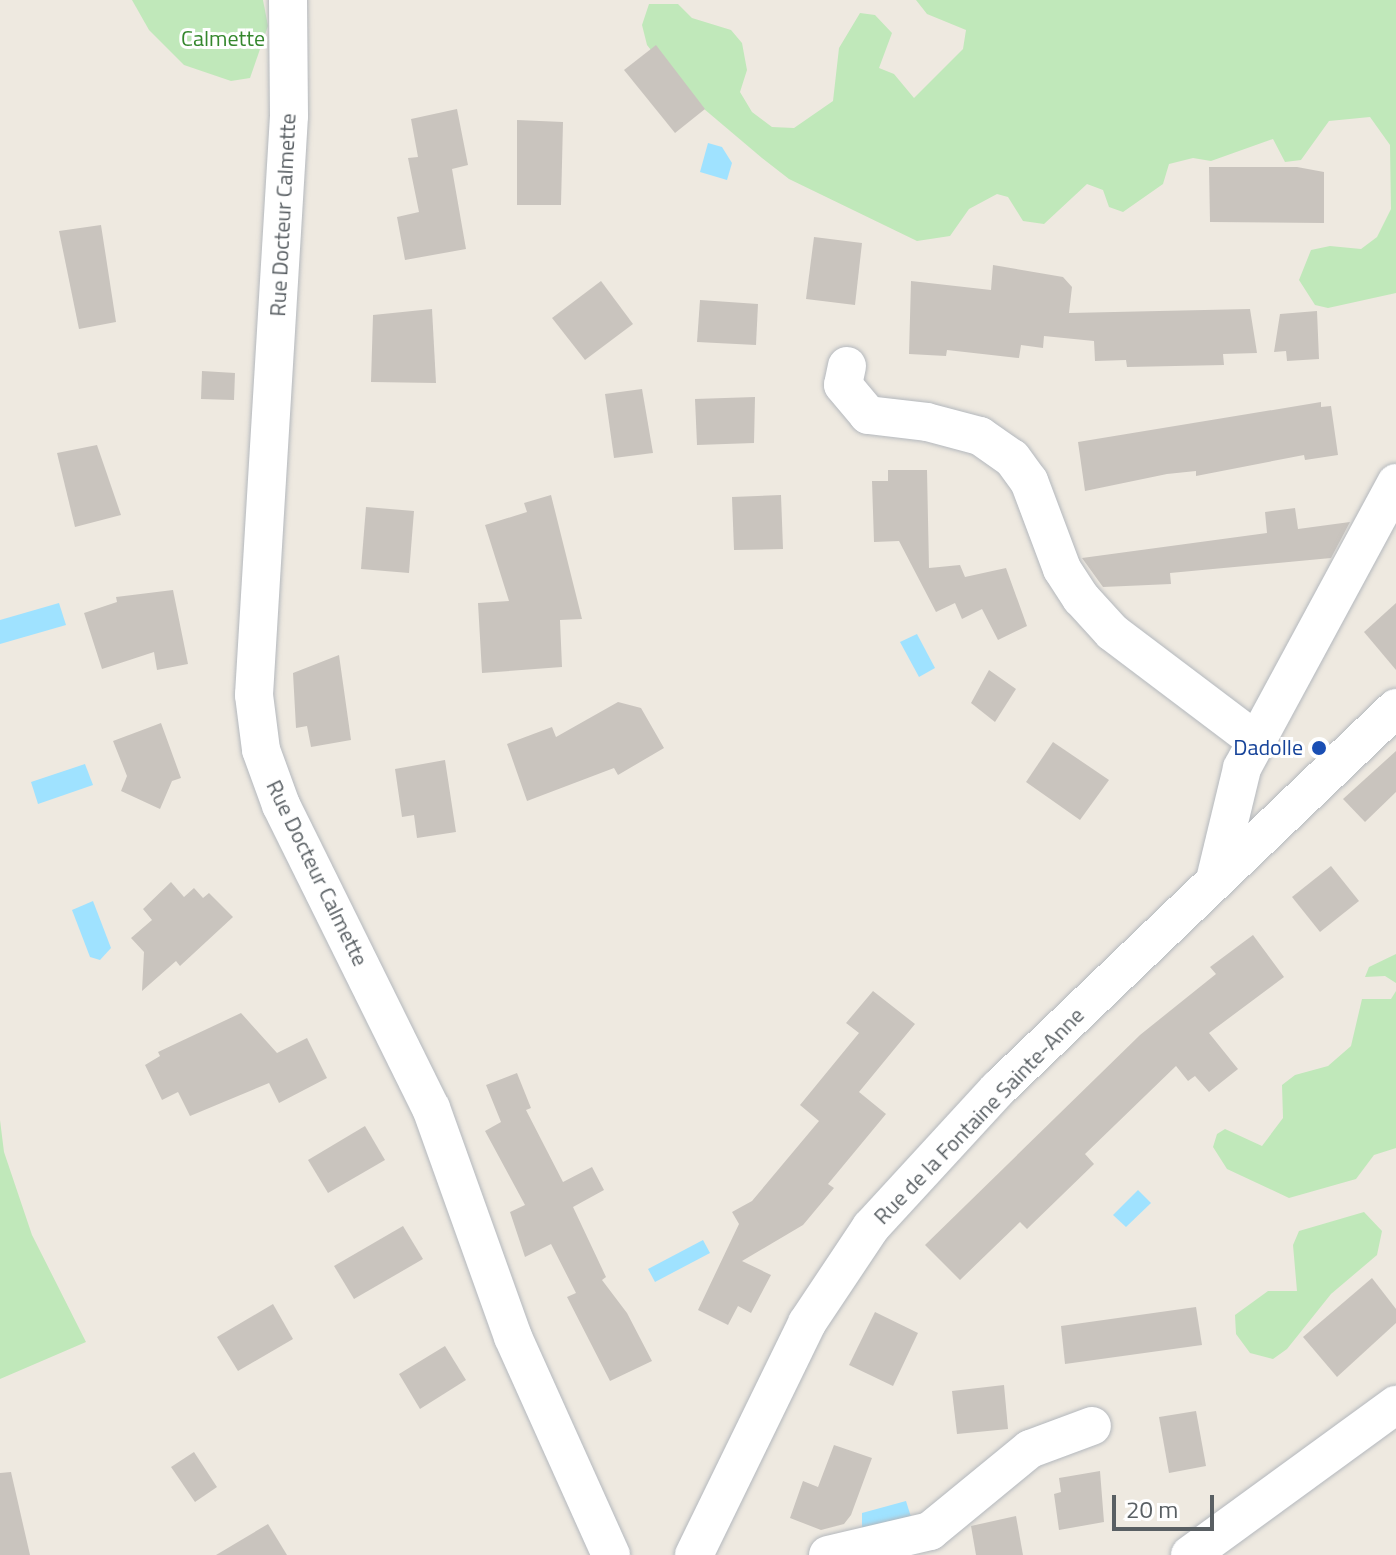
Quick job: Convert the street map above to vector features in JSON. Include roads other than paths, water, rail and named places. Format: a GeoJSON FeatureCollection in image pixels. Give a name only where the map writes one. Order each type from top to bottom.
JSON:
{"type":"FeatureCollection","features":[{"type":"Feature","properties":{"kind":"street","name":"Rue Docteur Calmette"},"geometry":{"type":"LineString","coordinates":[[288,0],[289,116],[254,695],[261,750],[281,805],[431,1108],[513,1337],[611,1555]]}},
{"type":"Feature","properties":{"kind":"street"},"geometry":{"type":"LineString","coordinates":[[847,366],[843,385],[868,415],[927,422],[980,436],[1012,458],[1029,481],[1062,569],[1081,598],[1112,632],[1255,740]]}},
{"type":"Feature","properties":{"kind":"street"},"geometry":{"type":"LineString","coordinates":[[1215,880],[1242,768],[1396,483]]}},
{"type":"Feature","properties":{"kind":"street","name":"Rue de la Fontaine Sainte-Anne"},"geometry":{"type":"LineString","coordinates":[[694,1555],[807,1323],[871,1227],[998,1089],[1396,708]]}},
{"type":"Feature","properties":{"kind":"street"},"geometry":{"type":"LineString","coordinates":[[1190,1555],[1396,1405]]}},
{"type":"Feature","properties":{"kind":"street"},"geometry":{"type":"LineString","coordinates":[[828,1555],[930,1531],[1030,1449],[1092,1426]]}},
{"type":"Feature","properties":{"kind":"water"},"geometry":{"type":"Polygon","coordinates":[[[708,143],[722,147],[732,163],[727,180],[700,172],[708,143]]]}},
{"type":"Feature","properties":{"kind":"water"},"geometry":{"type":"Polygon","coordinates":[[[59,603],[66,625],[0,644],[0,620],[59,603]]]}},
{"type":"Feature","properties":{"kind":"water"},"geometry":{"type":"Polygon","coordinates":[[[917,634],[935,668],[919,677],[900,642],[917,634]]]}},
{"type":"Feature","properties":{"kind":"water"},"geometry":{"type":"Polygon","coordinates":[[[85,764],[93,785],[38,804],[31,782],[85,764]]]}},
{"type":"Feature","properties":{"kind":"water"},"geometry":{"type":"Polygon","coordinates":[[[93,901],[111,948],[100,960],[90,957],[72,910],[93,901]]]}},
{"type":"Feature","properties":{"kind":"water"},"geometry":{"type":"Polygon","coordinates":[[[1138,1190],[1151,1203],[1126,1227],[1113,1215],[1138,1190]]]}},
{"type":"Feature","properties":{"kind":"water"},"geometry":{"type":"Polygon","coordinates":[[[703,1240],[710,1253],[655,1282],[648,1269],[703,1240]]]}},
{"type":"Feature","properties":{"kind":"water"},"geometry":{"type":"Polygon","coordinates":[[[906,1501],[912,1520],[862,1534],[862,1513],[906,1501]]]}},
{"type":"Feature","properties":{"kind":"place","name":"Dadolle"},"geometry":{"type":"Point","coordinates":[1319,748]}},
{"type":"Feature","properties":{"kind":"park label","name":"Calmette"},"geometry":{"type":"Point","coordinates":[223,39]}}]}
